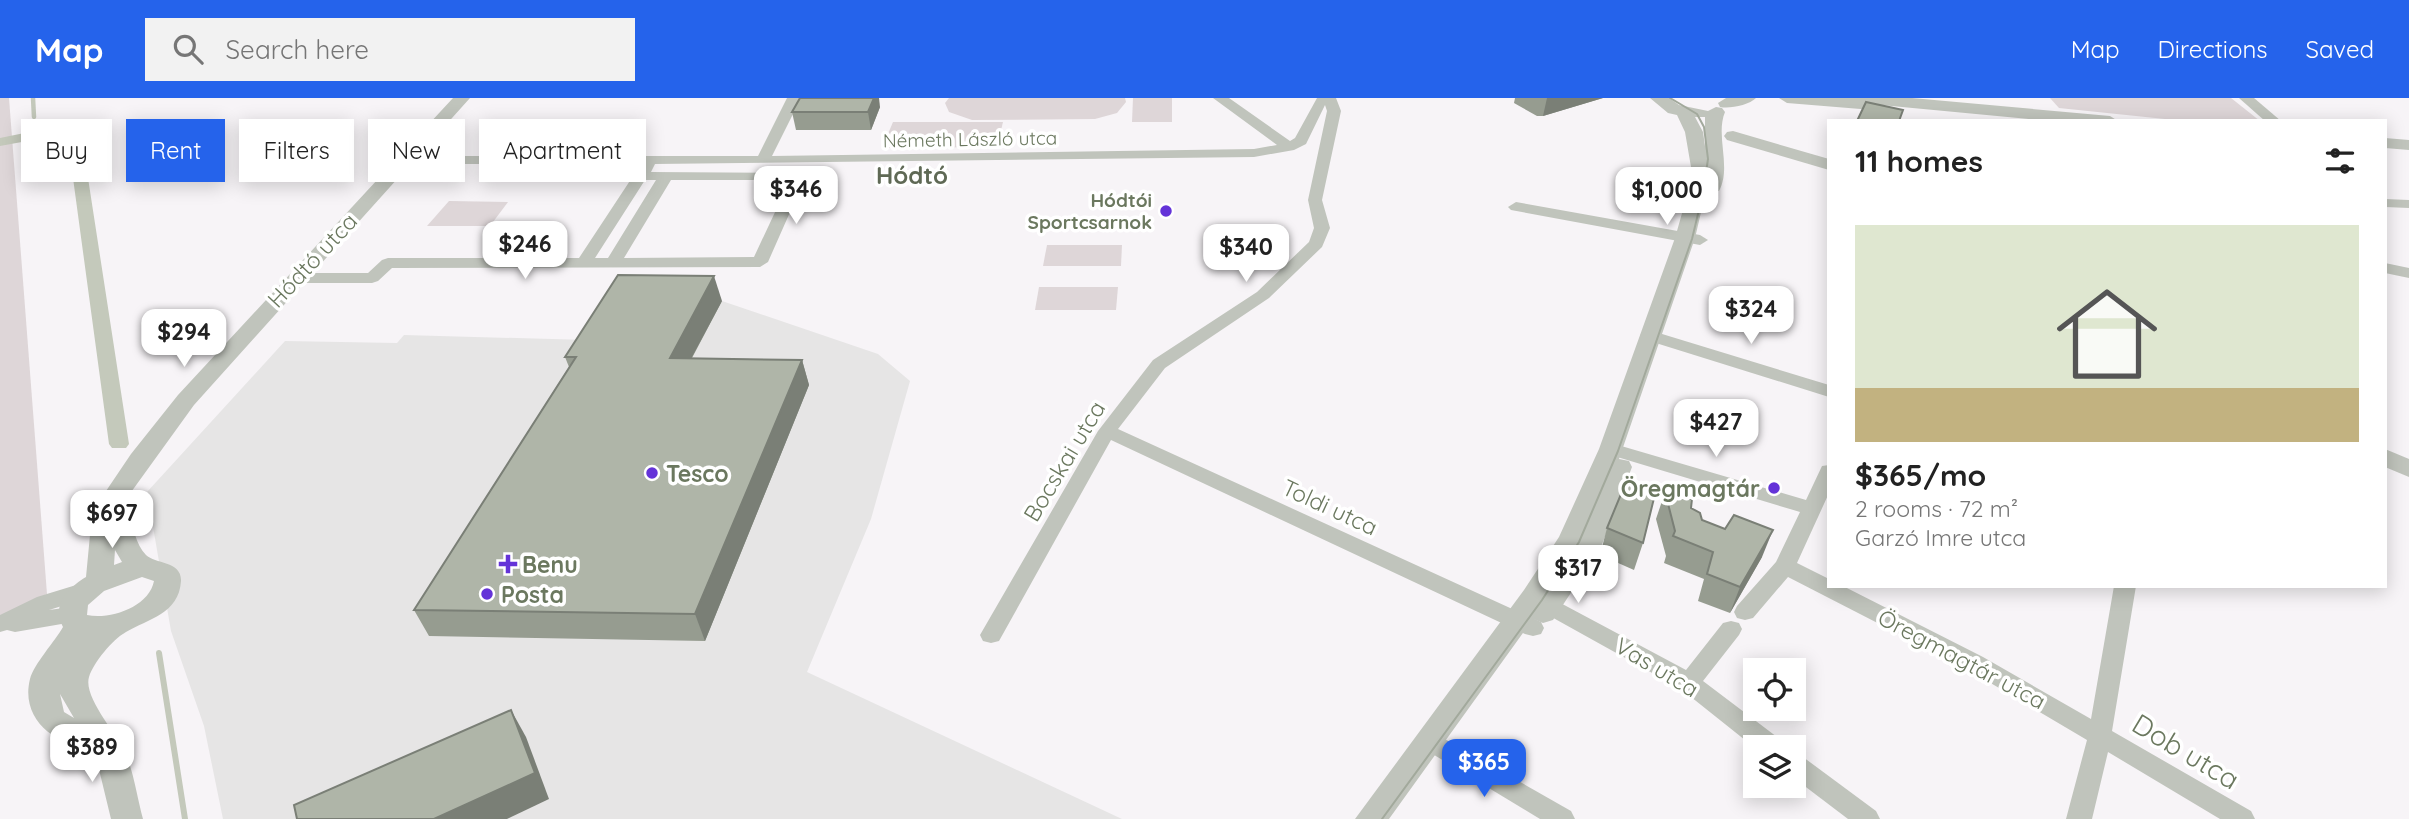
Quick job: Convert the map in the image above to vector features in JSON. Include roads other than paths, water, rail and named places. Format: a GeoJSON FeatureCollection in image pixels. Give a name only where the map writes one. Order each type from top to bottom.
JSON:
{"type":"FeatureCollection","features":[{"type":"Feature","properties":{"kind":"street","name":"Hódtó utca"},"geometry":{"type":"LineString","coordinates":[[443,119],[462,98]]}},
{"type":"Feature","properties":{"kind":"street"},"geometry":{"type":"LineString","coordinates":[[763,160],[794,98]]}},
{"type":"Feature","properties":{"kind":"street"},"geometry":{"type":"LineString","coordinates":[[1220,98],[1289,147],[1301,141],[1318,104],[1324,98]]}},
{"type":"Feature","properties":{"kind":"street","name":"Bocskai utca"},"geometry":{"type":"LineString","coordinates":[[991,635],[1107,431],[1159,364],[1262,295],[1316,244],[1322,228],[1314,200],[1334,111],[1329,98]]}},
{"type":"Feature","properties":{"kind":"street"},"geometry":{"type":"LineString","coordinates":[[1656,99],[1684,112],[1748,98]]}},
{"type":"Feature","properties":{"kind":"street"},"geometry":{"type":"LineString","coordinates":[[1787,98],[1947,107]]}},
{"type":"Feature","properties":{"kind":"street"},"geometry":{"type":"LineString","coordinates":[[1859,98],[2027,117],[2068,119]]}},
{"type":"Feature","properties":{"kind":"street"},"geometry":{"type":"LineString","coordinates":[[2246,98],[2272,119]]}},
{"type":"Feature","properties":{"kind":"street"},"geometry":{"type":"LineString","coordinates":[[1722,104],[1713,120],[1724,134],[1827,164]]}},
{"type":"Feature","properties":{"kind":"street"},"geometry":{"type":"LineString","coordinates":[[1684,112],[1694,132],[1699,167],[1693,239]]}},
{"type":"Feature","properties":{"kind":"street"},"geometry":{"type":"LineString","coordinates":[[1371,819],[1436,744],[1542,600],[1588,547],[1656,337],[1693,239],[1724,134]]}},
{"type":"Feature","properties":{"kind":"street"},"geometry":{"type":"LineString","coordinates":[[2387,143],[2409,145]]}},
{"type":"Feature","properties":{"kind":"street","name":"Németh László utca"},"geometry":{"type":"LineString","coordinates":[[465,160],[763,160],[1197,154],[1254,153],[1289,147]]}},
{"type":"Feature","properties":{"kind":"street"},"geometry":{"type":"LineString","coordinates":[[646,167],[650,160]]}},
{"type":"Feature","properties":{"kind":"street"},"geometry":{"type":"LineString","coordinates":[[295,278],[372,278],[388,263],[760,261],[799,176],[646,176]]}},
{"type":"Feature","properties":{"kind":"street"},"geometry":{"type":"LineString","coordinates":[[613,262],[666,176]]}},
{"type":"Feature","properties":{"kind":"street","name":"Hódtó utca"},"geometry":{"type":"LineString","coordinates":[[93,585],[103,535],[117,494],[186,400],[384,182]]}},
{"type":"Feature","properties":{"kind":"street"},"geometry":{"type":"LineString","coordinates":[[584,262],[637,182]]}},
{"type":"Feature","properties":{"kind":"street"},"geometry":{"type":"LineString","coordinates":[[2387,203],[2409,204]]}},
{"type":"Feature","properties":{"kind":"street"},"geometry":{"type":"LineString","coordinates":[[1516,207],[1693,239]]}},
{"type":"Feature","properties":{"kind":"street"},"geometry":{"type":"LineString","coordinates":[[2387,268],[2409,273]]}},
{"type":"Feature","properties":{"kind":"street"},"geometry":{"type":"LineString","coordinates":[[1656,337],[1827,390]]}},
{"type":"Feature","properties":{"kind":"street","name":"Toldi utca"},"geometry":{"type":"LineString","coordinates":[[1107,431],[1525,625]]}},
{"type":"Feature","properties":{"kind":"street"},"geometry":{"type":"LineString","coordinates":[[1618,451],[1810,508]]}},
{"type":"Feature","properties":{"kind":"street"},"geometry":{"type":"LineString","coordinates":[[2387,458],[2409,469]]}},
{"type":"Feature","properties":{"kind":"street"},"geometry":{"type":"LineString","coordinates":[[1689,683],[1785,566],[1827,475]]}},
{"type":"Feature","properties":{"kind":"street"},"geometry":{"type":"LineString","coordinates":[[0,625],[75,621],[89,628],[115,625],[143,613],[167,590],[168,577],[163,571],[142,567],[133,561],[124,542],[117,494]]}},
{"type":"Feature","properties":{"kind":"street","name":"Öregmagtár utca"},"geometry":{"type":"LineString","coordinates":[[1785,566],[1827,587]]}},
{"type":"Feature","properties":{"kind":"street"},"geometry":{"type":"LineString","coordinates":[[0,625],[113,575],[142,567]]}},
{"type":"Feature","properties":{"kind":"street"},"geometry":{"type":"LineString","coordinates":[[93,585],[74,606],[75,621],[45,679],[43,689],[51,719],[73,734],[99,735]]}},
{"type":"Feature","properties":{"kind":"street","name":"Öregmagtár utca"},"geometry":{"type":"LineString","coordinates":[[1828,588],[1975,663],[2100,734]]}},
{"type":"Feature","properties":{"kind":"street"},"geometry":{"type":"LineString","coordinates":[[2079,819],[2100,734],[2125,588]]}},
{"type":"Feature","properties":{"kind":"street","name":"Vas utca"},"geometry":{"type":"LineString","coordinates":[[1542,600],[1689,683],[1756,735]]}},
{"type":"Feature","properties":{"kind":"street"},"geometry":{"type":"LineString","coordinates":[[115,625],[91,649],[74,677],[74,693],[111,755],[128,819]]}},
{"type":"Feature","properties":{"kind":"street","name":"Dob utca"},"geometry":{"type":"LineString","coordinates":[[2100,734],[2242,819]]}},
{"type":"Feature","properties":{"kind":"street"},"geometry":{"type":"LineString","coordinates":[[1392,819],[1436,744]]}},
{"type":"Feature","properties":{"kind":"street"},"geometry":{"type":"LineString","coordinates":[[1436,744],[1562,819]]}},
{"type":"Feature","properties":{"kind":"street"},"geometry":{"type":"LineString","coordinates":[[1806,773],[1867,819]]}},
{"type":"Feature","properties":{"kind":"waterway"},"geometry":{"type":"LineString","coordinates":[[33,98],[34,117]]}},
{"type":"Feature","properties":{"kind":"waterway"},"geometry":{"type":"LineString","coordinates":[[0,142],[49,132],[75,139],[119,444]]}},
{"type":"Feature","properties":{"kind":"waterway"},"geometry":{"type":"LineString","coordinates":[[159,653],[185,819]]}},
{"type":"Feature","properties":{"kind":"tram line"},"geometry":{"type":"LineString","coordinates":[[1382,819],[1542,600],[1579,542],[1618,451],[1692,239],[1703,193],[1708,159],[1704,127],[1697,114],[1670,98]]}},
{"type":"Feature","properties":{"kind":"place","name":"Hódtói Sportcsarnok"},"geometry":{"type":"Point","coordinates":[1166,211]}},
{"type":"Feature","properties":{"kind":"place","name":"Tesco"},"geometry":{"type":"Point","coordinates":[652,473]}},
{"type":"Feature","properties":{"kind":"place","name":"Öregmagtár"},"geometry":{"type":"Point","coordinates":[1774,488]}},
{"type":"Feature","properties":{"kind":"place","name":"Benu"},"geometry":{"type":"Point","coordinates":[508,564]}},
{"type":"Feature","properties":{"kind":"place","name":"Posta"},"geometry":{"type":"Point","coordinates":[487,594]}},
{"type":"Feature","properties":{"kind":"district","name":"Hódtó"},"geometry":{"type":"Point","coordinates":[912,175]}}]}
